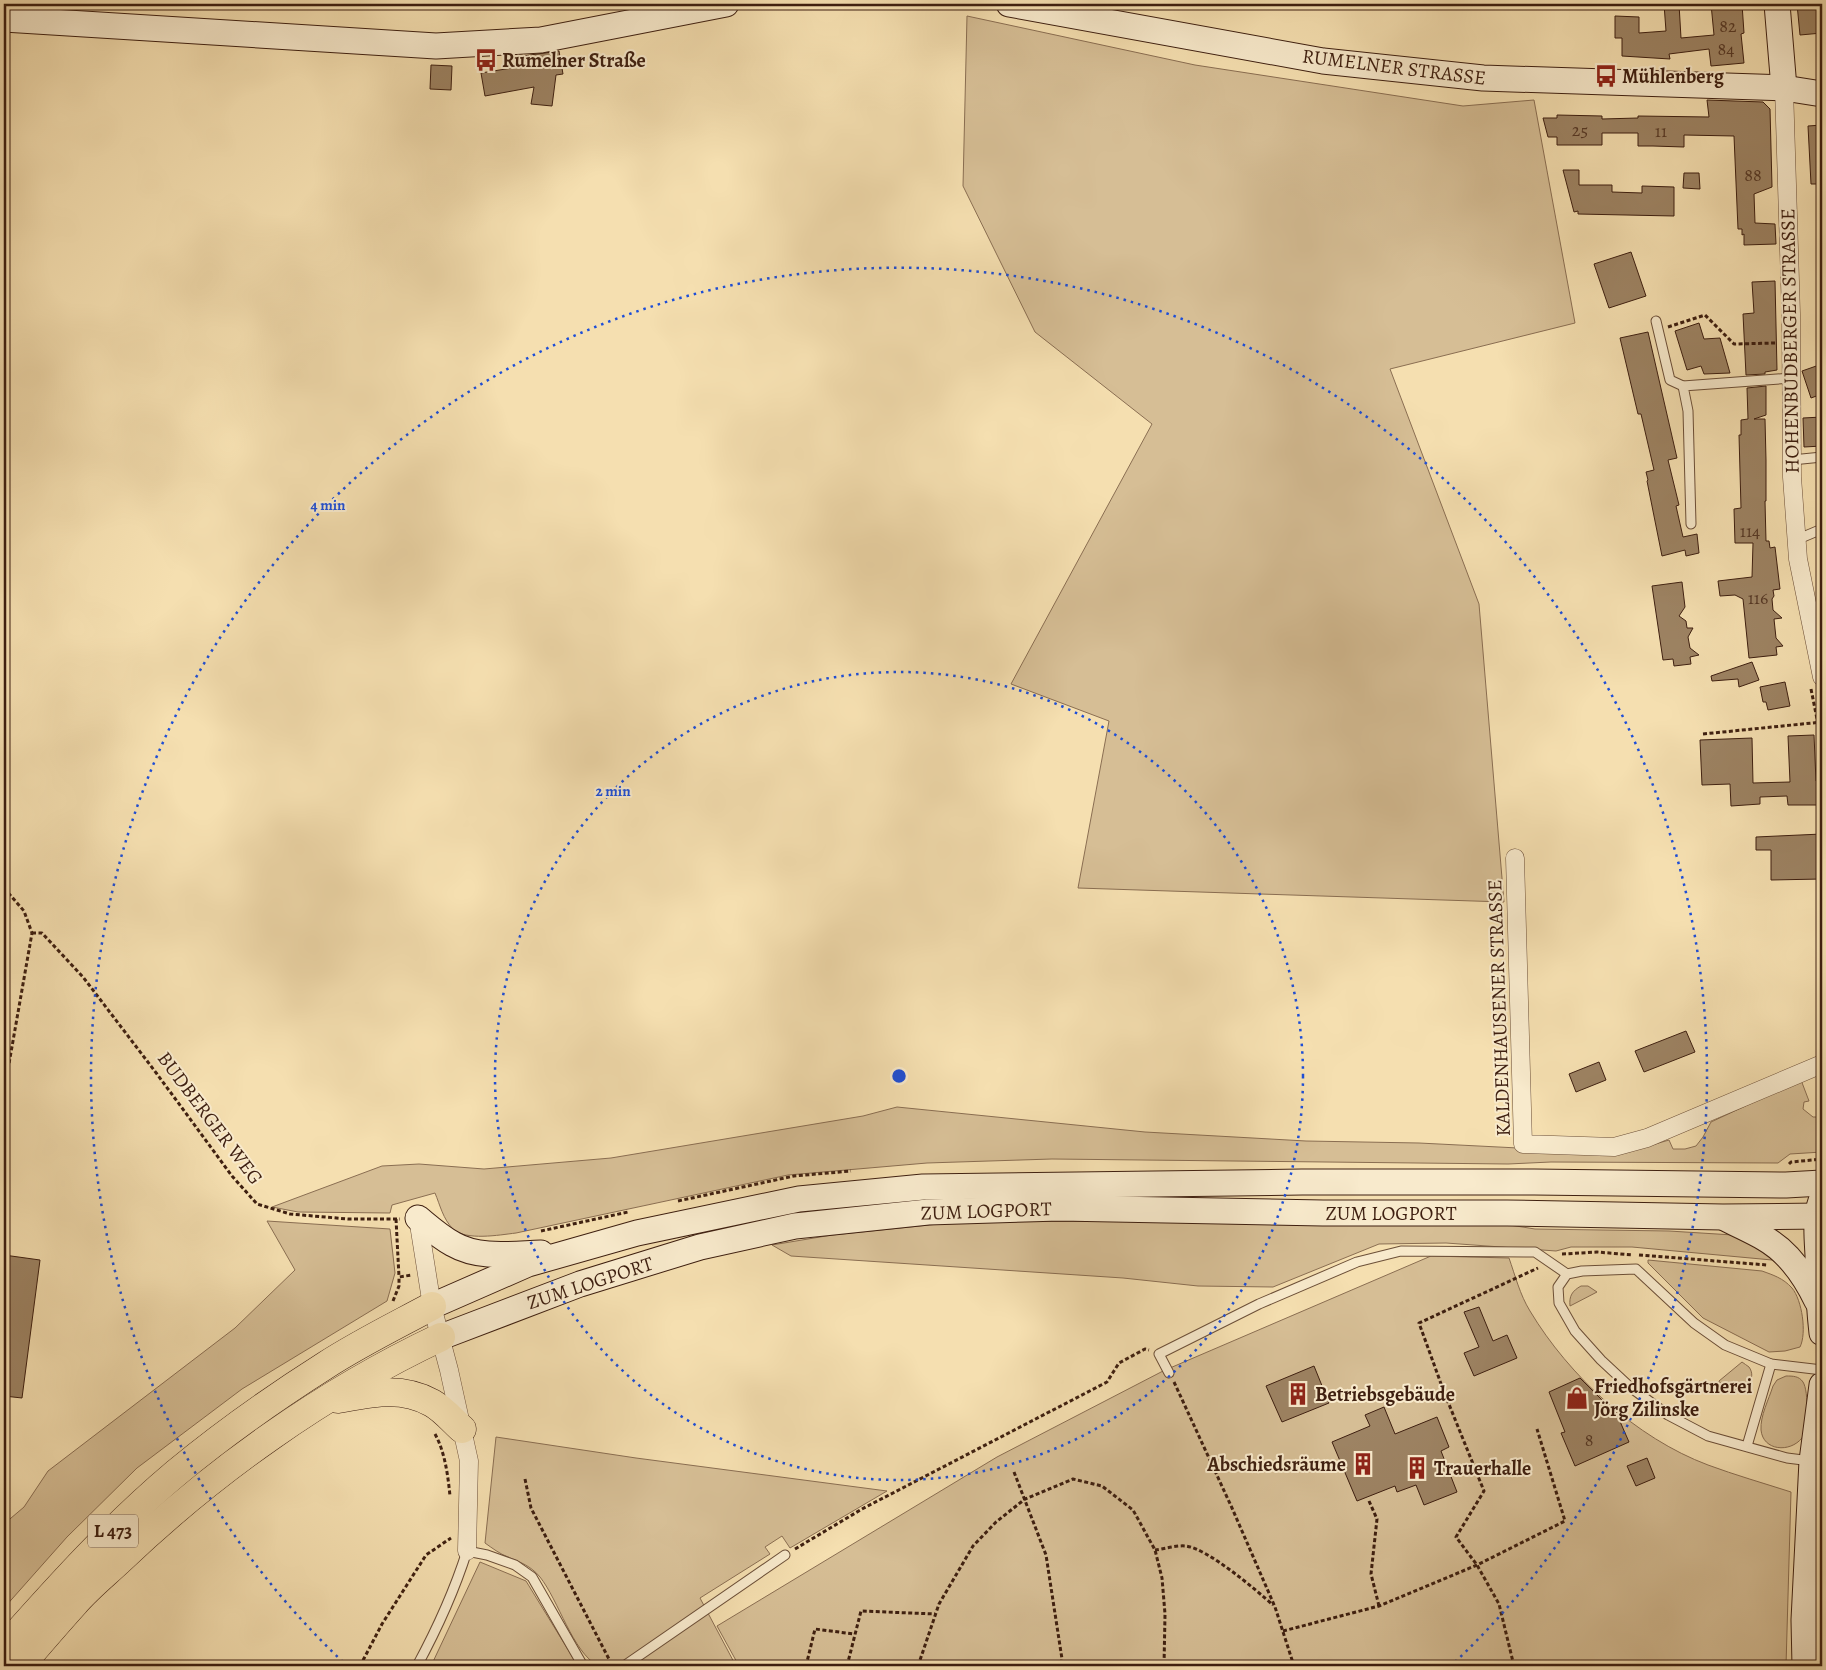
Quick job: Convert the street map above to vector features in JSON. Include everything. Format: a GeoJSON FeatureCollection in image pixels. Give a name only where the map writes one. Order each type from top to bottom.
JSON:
{"type":"FeatureCollection","features":[{"type":"Feature","properties":{"kind":"highway","name":"ZUM LOGPORT"},"geometry":{"type":"LineString","coordinates":[[4,1648],[62,1582],[117,1527],[175,1474],[234,1427],[327,1364],[432,1306]]}},
{"type":"Feature","properties":{"kind":"highway","name":"ZUM LOGPORT"},"geometry":{"type":"LineString","coordinates":[[20,1666],[76,1602],[142,1538],[209,1481],[322,1402],[392,1360],[441,1338]]}},
{"type":"Feature","properties":{"kind":"highway"},"geometry":{"type":"LineString","coordinates":[[322,1402],[391,1391],[410,1394],[434,1404],[462,1429]]}},
{"type":"Feature","properties":{"kind":"main road"},"geometry":{"type":"LineString","coordinates":[[4,19],[436,46],[541,40],[726,4]]}},
{"type":"Feature","properties":{"kind":"main road","name":"RUMELNER STRASSE"},"geometry":{"type":"LineString","coordinates":[[1009,4],[1323,60],[1474,77],[1784,88],[1822,94]]}},
{"type":"Feature","properties":{"kind":"main road","name":"HOHENBUDBERGER STRASSE"},"geometry":{"type":"LineString","coordinates":[[1777,4],[1784,88]]}},
{"type":"Feature","properties":{"kind":"main road","name":"ZUM LOGPORT"},"geometry":{"type":"LineString","coordinates":[[432,1306],[528,1264],[637,1233],[799,1199],[922,1187],[1302,1182],[1786,1185],[1822,1183]]}},
{"type":"Feature","properties":{"kind":"main road","name":"ZUM LOGPORT"},"geometry":{"type":"LineString","coordinates":[[441,1338],[580,1284],[700,1247],[795,1226],[928,1212],[1060,1208],[1723,1217],[1821,1210]]}},
{"type":"Feature","properties":{"kind":"main road"},"geometry":{"type":"LineString","coordinates":[[1821,1210],[1818,1303],[1822,1333]]}},
{"type":"Feature","properties":{"kind":"main road"},"geometry":{"type":"LineString","coordinates":[[1723,1217],[1764,1238],[1783,1252],[1807,1279],[1818,1303]]}},
{"type":"Feature","properties":{"kind":"main road"},"geometry":{"type":"LineString","coordinates":[[407,1219],[466,1250],[494,1255],[576,1251]]}},
{"type":"Feature","properties":{"kind":"main road"},"geometry":{"type":"LineString","coordinates":[[1805,1666],[1804,1620],[1812,1462],[1822,1385]]}},
{"type":"Feature","properties":{"kind":"street","name":"HOHENBUDBERGER STRASSE"},"geometry":{"type":"LineString","coordinates":[[1784,88],[1792,342],[1792,460],[1796,540],[1798,559],[1822,677]]}},
{"type":"Feature","properties":{"kind":"street","name":"KALDENHAUSENER STRASSE"},"geometry":{"type":"LineString","coordinates":[[1515,858],[1523,1144],[1614,1147],[1647,1138],[1822,1064]]}},
{"type":"Feature","properties":{"kind":"street"},"geometry":{"type":"LineString","coordinates":[[407,1219],[427,1272],[432,1306],[469,1461],[468,1545]]}},
{"type":"Feature","properties":{"kind":"lane"},"geometry":{"type":"LineString","coordinates":[[1657,326],[1670,380],[1682,386],[1792,378]]}},
{"type":"Feature","properties":{"kind":"lane"},"geometry":{"type":"LineString","coordinates":[[1682,386],[1688,411],[1691,524]]}},
{"type":"Feature","properties":{"kind":"lane"},"geometry":{"type":"LineString","coordinates":[[1792,460],[1822,457]]}},
{"type":"Feature","properties":{"kind":"lane"},"geometry":{"type":"LineString","coordinates":[[1796,540],[1822,529]]}},
{"type":"Feature","properties":{"kind":"lane"},"geometry":{"type":"LineString","coordinates":[[1169,1373],[1160,1354],[1276,1296],[1357,1262],[1401,1251],[1534,1252],[1567,1274]]}},
{"type":"Feature","properties":{"kind":"lane"},"geometry":{"type":"LineString","coordinates":[[1812,1462],[1787,1458],[1708,1436],[1668,1415],[1630,1387],[1575,1332],[1559,1303],[1558,1287],[1567,1274],[1582,1271],[1636,1269],[1694,1324],[1726,1345],[1771,1364],[1822,1370]]}},
{"type":"Feature","properties":{"kind":"lane"},"geometry":{"type":"LineString","coordinates":[[1747,1446],[1771,1364]]}},
{"type":"Feature","properties":{"kind":"lane"},"geometry":{"type":"LineString","coordinates":[[417,1666],[439,1624],[458,1579],[468,1545],[488,1555],[516,1565],[532,1576],[583,1666]]}},
{"type":"Feature","properties":{"kind":"lane"},"geometry":{"type":"LineString","coordinates":[[624,1666],[785,1555]]}},
{"type":"Feature","properties":{"kind":"path"},"geometry":{"type":"LineString","coordinates":[[1657,326],[1705,315],[1734,344],[1792,342]]}},
{"type":"Feature","properties":{"kind":"path"},"geometry":{"type":"LineString","coordinates":[[1703,734],[1822,722]]}},
{"type":"Feature","properties":{"kind":"path"},"geometry":{"type":"LineString","coordinates":[[4,888],[24,912],[32,933],[4,1092]]}},
{"type":"Feature","properties":{"kind":"path","name":"BUDBERGER WEG"},"geometry":{"type":"LineString","coordinates":[[32,933],[42,933],[83,977],[232,1176],[257,1204],[290,1214],[348,1220],[407,1219]]}},
{"type":"Feature","properties":{"kind":"path"},"geometry":{"type":"LineString","coordinates":[[1786,1185],[1785,1168],[1791,1162],[1822,1159]]}},
{"type":"Feature","properties":{"kind":"path"},"geometry":{"type":"LineString","coordinates":[[678,1201],[794,1176],[852,1171]]}},
{"type":"Feature","properties":{"kind":"path"},"geometry":{"type":"LineString","coordinates":[[533,1233],[629,1212]]}},
{"type":"Feature","properties":{"kind":"path"},"geometry":{"type":"LineString","coordinates":[[390,1305],[397,1295],[407,1219]]}},
{"type":"Feature","properties":{"kind":"path"},"geometry":{"type":"LineString","coordinates":[[1514,1666],[1499,1604],[1477,1565],[1456,1537],[1484,1491],[1450,1410],[1419,1323],[1542,1266],[1552,1256],[1597,1252],[1777,1266],[1783,1252]]}},
{"type":"Feature","properties":{"kind":"path"},"geometry":{"type":"LineString","coordinates":[[399,1277],[427,1272]]}},
{"type":"Feature","properties":{"kind":"path"},"geometry":{"type":"LineString","coordinates":[[785,1555],[862,1509],[1107,1382],[1119,1363],[1145,1349],[1160,1354]]}},
{"type":"Feature","properties":{"kind":"path"},"geometry":{"type":"LineString","coordinates":[[1169,1373],[1232,1508],[1275,1607],[1294,1666]]}},
{"type":"Feature","properties":{"kind":"path"},"geometry":{"type":"LineString","coordinates":[[431,1428],[442,1451],[450,1497]]}},
{"type":"Feature","properties":{"kind":"path"},"geometry":{"type":"LineString","coordinates":[[1283,1631],[1379,1606],[1477,1565],[1565,1521],[1537,1429]]}},
{"type":"Feature","properties":{"kind":"path"},"geometry":{"type":"LineString","coordinates":[[1014,1472],[1046,1555],[1062,1660],[1061,1666]]}},
{"type":"Feature","properties":{"kind":"path"},"geometry":{"type":"LineString","coordinates":[[525,1479],[532,1508],[613,1666]]}},
{"type":"Feature","properties":{"kind":"path"},"geometry":{"type":"LineString","coordinates":[[918,1666],[938,1604],[973,1546],[996,1522],[1025,1499],[1073,1479],[1102,1486],[1133,1510],[1155,1550],[1162,1578],[1165,1614],[1164,1666]]}},
{"type":"Feature","properties":{"kind":"path"},"geometry":{"type":"LineString","coordinates":[[1369,1501],[1377,1518],[1371,1574],[1379,1606]]}},
{"type":"Feature","properties":{"kind":"path"},"geometry":{"type":"LineString","coordinates":[[450,1531],[447,1548],[468,1545]]}},
{"type":"Feature","properties":{"kind":"path"},"geometry":{"type":"LineString","coordinates":[[450,1538],[468,1545]]}},
{"type":"Feature","properties":{"kind":"path"},"geometry":{"type":"LineString","coordinates":[[360,1666],[382,1624],[426,1555],[450,1538]]}},
{"type":"Feature","properties":{"kind":"path"},"geometry":{"type":"LineString","coordinates":[[1155,1550],[1184,1546],[1199,1549],[1251,1586],[1275,1607]]}},
{"type":"Feature","properties":{"kind":"path"},"geometry":{"type":"LineString","coordinates":[[847,1666],[861,1611],[935,1614]]}},
{"type":"Feature","properties":{"kind":"path"},"geometry":{"type":"LineString","coordinates":[[806,1666],[815,1629],[854,1634]]}},
{"type":"Feature","properties":{"kind":"shaded area"},"geometry":{"type":"Polygon","coordinates":[[[967,16],[1195,65],[1463,106],[1534,100],[1575,323],[1390,369],[1479,604],[1504,902],[1078,888],[1109,721],[1011,684],[1152,424],[1035,332],[963,186],[967,16]]]}},
{"type":"Feature","properties":{"kind":"shaded area"},"geometry":{"type":"Polygon","coordinates":[[[1801,1080],[1809,1101],[1804,1102],[1803,1109],[1813,1117],[1822,1117],[1822,1152],[1790,1154],[1778,1163],[1551,1162],[1508,1164],[1052,1159],[927,1163],[788,1175],[516,1233],[492,1236],[466,1235],[453,1229],[444,1216],[435,1193],[392,1205],[390,1213],[298,1212],[272,1207],[382,1166],[419,1164],[484,1169],[611,1158],[863,1116],[897,1107],[1145,1132],[1306,1141],[1419,1143],[1558,1150],[1645,1147],[1669,1140],[1673,1149],[1685,1149],[1696,1146],[1711,1122],[1801,1080]]]}},
{"type":"Feature","properties":{"kind":"shaded area"},"geometry":{"type":"Polygon","coordinates":[[[267,1221],[390,1229],[395,1273],[387,1301],[242,1389],[137,1468],[67,1537],[4,1608],[4,1524],[24,1507],[48,1471],[235,1328],[295,1270],[267,1221]]]}},
{"type":"Feature","properties":{"kind":"shaded area"},"geometry":{"type":"Polygon","coordinates":[[[958,1222],[1497,1223],[1535,1229],[1669,1231],[1733,1235],[1776,1256],[1772,1260],[1632,1247],[1571,1247],[1556,1251],[1446,1243],[1379,1244],[1273,1287],[1198,1286],[1123,1278],[791,1256],[772,1245],[832,1235],[958,1222]]]}},
{"type":"Feature","properties":{"kind":"shaded area"},"geometry":{"type":"Polygon","coordinates":[[[1431,1256],[1509,1258],[1523,1298],[1546,1335],[1584,1381],[1630,1422],[1655,1439],[1708,1465],[1791,1492],[1786,1666],[739,1666],[717,1626],[997,1457],[1163,1371],[1431,1256]]]}},
{"type":"Feature","properties":{"kind":"shaded area"},"geometry":{"type":"Polygon","coordinates":[[[1648,1260],[1762,1271],[1781,1279],[1796,1293],[1801,1308],[1803,1334],[1800,1347],[1785,1351],[1769,1352],[1703,1318],[1648,1263],[1648,1260]]]}},
{"type":"Feature","properties":{"kind":"shaded area"},"geometry":{"type":"Polygon","coordinates":[[[1581,1286],[1588,1286],[1597,1292],[1570,1306],[1572,1294],[1581,1286]]]}},
{"type":"Feature","properties":{"kind":"shaded area"},"geometry":{"type":"Polygon","coordinates":[[[1742,1362],[1749,1367],[1752,1375],[1749,1382],[1743,1388],[1735,1389],[1719,1382],[1719,1381],[1742,1362]]]}},
{"type":"Feature","properties":{"kind":"shaded area"},"geometry":{"type":"Polygon","coordinates":[[[1786,1376],[1798,1377],[1803,1382],[1807,1402],[1807,1419],[1804,1434],[1797,1443],[1784,1448],[1778,1448],[1772,1446],[1763,1437],[1761,1425],[1763,1413],[1773,1386],[1777,1380],[1786,1376]]]}},
{"type":"Feature","properties":{"kind":"shaded area"},"geometry":{"type":"Polygon","coordinates":[[[496,1437],[636,1458],[887,1491],[790,1548],[782,1536],[765,1547],[770,1554],[700,1598],[736,1666],[598,1666],[589,1659],[573,1638],[547,1587],[537,1573],[485,1543],[496,1437]]]}},
{"type":"Feature","properties":{"kind":"shaded area"},"geometry":{"type":"Polygon","coordinates":[[[480,1562],[526,1581],[578,1666],[431,1666],[480,1562]]]}},
{"type":"Feature","properties":{"kind":"building"},"geometry":{"type":"Polygon","coordinates":[[[1664,4],[1679,4],[1681,38],[1714,35],[1711,4],[1742,4],[1744,33],[1741,34],[1744,63],[1711,66],[1709,49],[1669,54],[1670,59],[1622,56],[1622,38],[1615,38],[1615,16],[1639,17],[1639,33],[1666,31],[1664,4]]]}},
{"type":"Feature","properties":{"kind":"building"},"geometry":{"type":"Polygon","coordinates":[[[1797,4],[1818,4],[1822,33],[1800,35],[1797,4]]]}},
{"type":"Feature","properties":{"kind":"building"},"geometry":{"type":"Polygon","coordinates":[[[559,51],[563,74],[556,75],[552,106],[531,104],[534,87],[485,96],[481,73],[524,66],[523,56],[559,51]]]}},
{"type":"Feature","properties":{"kind":"building"},"geometry":{"type":"Polygon","coordinates":[[[431,65],[452,66],[451,90],[430,89],[431,65]]]}},
{"type":"Feature","properties":{"kind":"building"},"geometry":{"type":"Polygon","coordinates":[[[1707,100],[1763,102],[1770,109],[1772,187],[1754,194],[1755,223],[1775,224],[1776,244],[1744,245],[1744,234],[1742,235],[1742,229],[1738,229],[1734,136],[1684,135],[1684,147],[1638,146],[1638,133],[1602,133],[1602,145],[1557,145],[1557,137],[1548,137],[1543,118],[1557,118],[1557,115],[1602,116],[1602,119],[1638,118],[1638,116],[1709,117],[1707,100]]]}},
{"type":"Feature","properties":{"kind":"building"},"geometry":{"type":"Polygon","coordinates":[[[1822,125],[1822,184],[1811,184],[1808,126],[1822,125]]]}},
{"type":"Feature","properties":{"kind":"building"},"geometry":{"type":"Polygon","coordinates":[[[1563,170],[1579,170],[1579,185],[1612,185],[1612,192],[1642,193],[1642,186],[1674,187],[1674,216],[1578,214],[1578,211],[1574,212],[1563,170]]]}},
{"type":"Feature","properties":{"kind":"building"},"geometry":{"type":"Polygon","coordinates":[[[1684,173],[1699,173],[1700,189],[1683,188],[1684,173]]]}},
{"type":"Feature","properties":{"kind":"building"},"geometry":{"type":"Polygon","coordinates":[[[1631,252],[1646,296],[1609,308],[1594,264],[1631,252]]]}},
{"type":"Feature","properties":{"kind":"building"},"geometry":{"type":"Polygon","coordinates":[[[1775,281],[1777,370],[1765,372],[1765,374],[1746,375],[1743,314],[1754,313],[1752,282],[1775,281]]]}},
{"type":"Feature","properties":{"kind":"building"},"geometry":{"type":"Polygon","coordinates":[[[1699,323],[1704,339],[1720,338],[1730,373],[1704,374],[1701,366],[1687,370],[1675,331],[1699,323]]]}},
{"type":"Feature","properties":{"kind":"building"},"geometry":{"type":"Polygon","coordinates":[[[1648,332],[1677,458],[1668,460],[1679,505],[1676,506],[1683,537],[1697,534],[1699,553],[1686,556],[1685,550],[1662,556],[1646,472],[1654,470],[1641,414],[1638,414],[1620,338],[1648,332]]]}},
{"type":"Feature","properties":{"kind":"building"},"geometry":{"type":"Polygon","coordinates":[[[1822,364],[1822,394],[1811,398],[1802,371],[1822,364]]]}},
{"type":"Feature","properties":{"kind":"building"},"geometry":{"type":"Polygon","coordinates":[[[1766,386],[1766,415],[1754,419],[1765,419],[1766,541],[1769,541],[1770,548],[1775,547],[1780,589],[1773,590],[1774,596],[1772,599],[1773,610],[1782,618],[1774,619],[1776,638],[1783,646],[1776,647],[1777,655],[1749,658],[1743,599],[1735,595],[1720,596],[1718,581],[1752,577],[1753,543],[1735,543],[1734,509],[1741,508],[1739,435],[1741,435],[1741,420],[1748,419],[1747,388],[1766,386]]]}},
{"type":"Feature","properties":{"kind":"building"},"geometry":{"type":"Polygon","coordinates":[[[1822,417],[1822,446],[1804,447],[1803,418],[1822,417]]]}},
{"type":"Feature","properties":{"kind":"building"},"geometry":{"type":"Polygon","coordinates":[[[1682,582],[1685,607],[1679,616],[1686,621],[1687,628],[1693,628],[1688,637],[1690,648],[1699,655],[1690,657],[1691,664],[1674,666],[1673,659],[1663,660],[1652,586],[1682,582]]]}},
{"type":"Feature","properties":{"kind":"building"},"geometry":{"type":"Polygon","coordinates":[[[1752,662],[1759,680],[1739,687],[1738,679],[1712,681],[1711,676],[1752,662]]]}},
{"type":"Feature","properties":{"kind":"building"},"geometry":{"type":"Polygon","coordinates":[[[1785,682],[1790,706],[1768,710],[1766,702],[1763,702],[1760,687],[1785,682]]]}},
{"type":"Feature","properties":{"kind":"building"},"geometry":{"type":"Polygon","coordinates":[[[1814,735],[1816,781],[1822,781],[1822,805],[1788,805],[1787,796],[1760,797],[1760,804],[1731,806],[1730,784],[1702,785],[1700,740],[1752,738],[1753,783],[1790,782],[1788,736],[1814,735]]]}},
{"type":"Feature","properties":{"kind":"building"},"geometry":{"type":"Polygon","coordinates":[[[1822,834],[1822,879],[1771,880],[1771,850],[1756,850],[1756,837],[1822,834]]]}},
{"type":"Feature","properties":{"kind":"building"},"geometry":{"type":"Polygon","coordinates":[[[1686,1031],[1695,1052],[1644,1072],[1635,1051],[1686,1031]]]}},
{"type":"Feature","properties":{"kind":"building"},"geometry":{"type":"Polygon","coordinates":[[[1599,1062],[1606,1080],[1576,1092],[1569,1074],[1599,1062]]]}},
{"type":"Feature","properties":{"kind":"building"},"geometry":{"type":"Polygon","coordinates":[[[4,1255],[40,1260],[22,1398],[4,1396],[4,1255]]]}},
{"type":"Feature","properties":{"kind":"building"},"geometry":{"type":"Polygon","coordinates":[[[1479,1307],[1493,1341],[1507,1335],[1517,1358],[1474,1376],[1464,1353],[1479,1347],[1464,1312],[1479,1307]]]}},
{"type":"Feature","properties":{"kind":"building","name":"Betriebsgebäude"},"geometry":{"type":"Polygon","coordinates":[[[1314,1366],[1329,1403],[1282,1422],[1266,1386],[1314,1366]]]}},
{"type":"Feature","properties":{"kind":"building"},"geometry":{"type":"Polygon","coordinates":[[[1580,1378],[1613,1411],[1615,1410],[1629,1442],[1575,1466],[1561,1433],[1565,1432],[1549,1392],[1580,1378]]]}},
{"type":"Feature","properties":{"kind":"building","name":"Trauerhalle"},"geometry":{"type":"Polygon","coordinates":[[[1384,1407],[1395,1434],[1437,1417],[1449,1447],[1441,1451],[1457,1492],[1424,1505],[1416,1485],[1397,1492],[1395,1486],[1357,1501],[1332,1442],[1370,1426],[1365,1415],[1384,1407]]]}},
{"type":"Feature","properties":{"kind":"building"},"geometry":{"type":"Polygon","coordinates":[[[1647,1458],[1655,1478],[1636,1486],[1627,1466],[1647,1458]]]}},
{"type":"Feature","properties":{"kind":"place","name":"Rumelner Straße"},"geometry":{"type":"Point","coordinates":[486,60]}},
{"type":"Feature","properties":{"kind":"place","name":"Mühlenberg"},"geometry":{"type":"Point","coordinates":[1606,76]}},
{"type":"Feature","properties":{"kind":"place","name":"Betriebsgebäude"},"geometry":{"type":"Point","coordinates":[1298,1394]}},
{"type":"Feature","properties":{"kind":"place","name":"Friedhofsgärtnerei Jörg Zilinske"},"geometry":{"type":"Point","coordinates":[1577,1398]}},
{"type":"Feature","properties":{"kind":"place","name":"Abschiedsräume"},"geometry":{"type":"Point","coordinates":[1363,1464]}},
{"type":"Feature","properties":{"kind":"place","name":"Trauerhalle"},"geometry":{"type":"Point","coordinates":[1417,1468]}}]}
